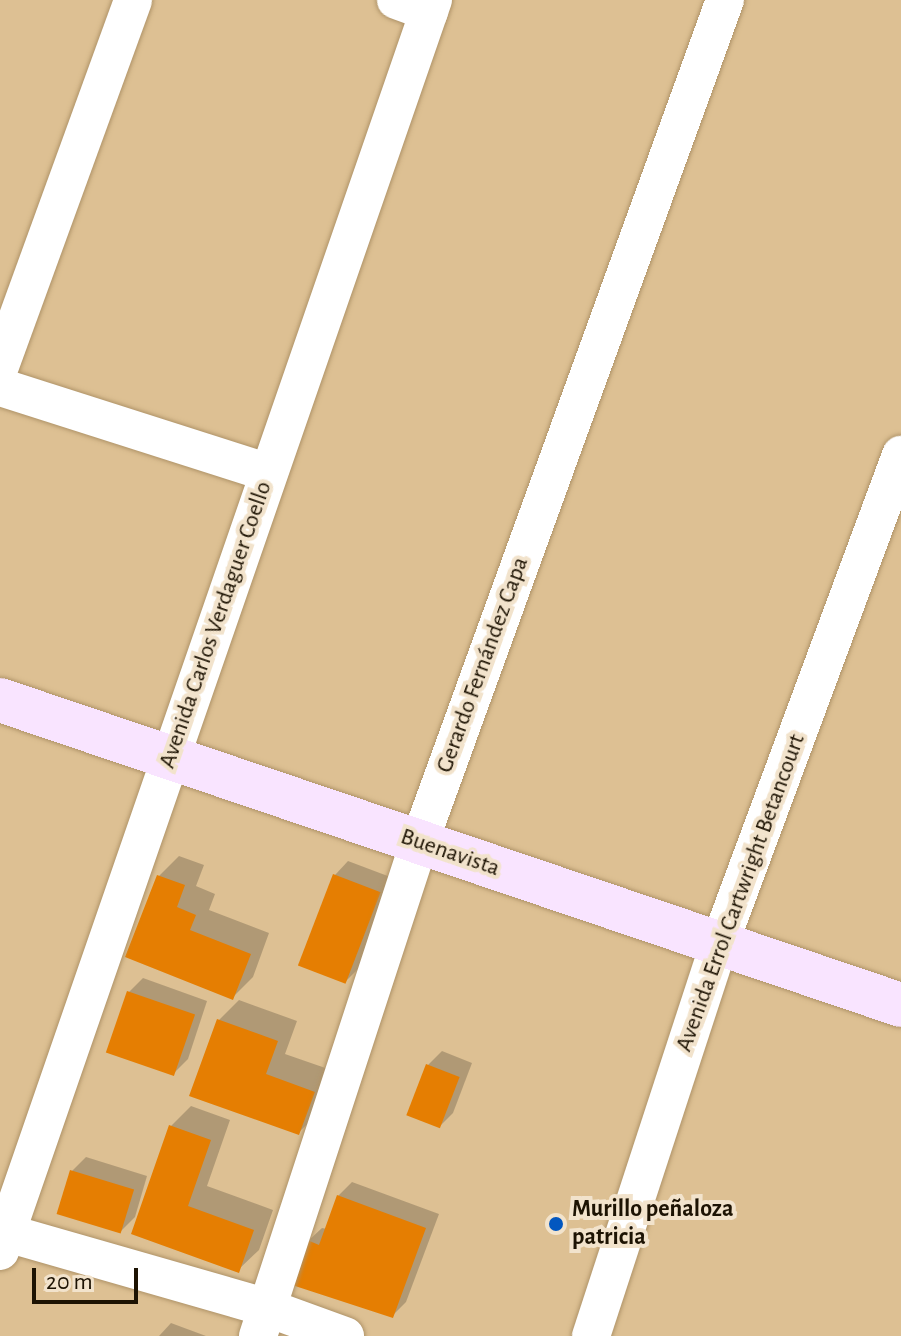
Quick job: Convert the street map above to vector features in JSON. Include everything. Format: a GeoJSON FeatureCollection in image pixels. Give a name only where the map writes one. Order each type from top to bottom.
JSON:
{"type":"FeatureCollection","features":[{"type":"Feature","properties":{"kind":"street"},"geometry":{"type":"LineString","coordinates":[[0,366],[133,0]]}},
{"type":"Feature","properties":{"kind":"street","name":"Gerardo Fernández Capa"},"geometry":{"type":"LineString","coordinates":[[263,1322],[419,843],[725,0]]}},
{"type":"Feature","properties":{"kind":"street","name":"Avenida Carlos Verdaguer Coello"},"geometry":{"type":"LineString","coordinates":[[2,1238],[269,473],[419,4]]}},
{"type":"Feature","properties":{"kind":"street"},"geometry":{"type":"LineString","coordinates":[[0,387],[269,473]]}},
{"type":"Feature","properties":{"kind":"street","name":"Avenida Errol Cartwright Betancourt"},"geometry":{"type":"LineString","coordinates":[[591,1336],[719,945],[901,455]]}},
{"type":"Feature","properties":{"kind":"street","name":"Buenavista"},"geometry":{"type":"LineString","coordinates":[[0,700],[901,1005]]}},
{"type":"Feature","properties":{"kind":"street"},"geometry":{"type":"LineString","coordinates":[[2,1238],[263,1322],[345,1336]]}},
{"type":"Feature","properties":{"kind":"building"},"geometry":{"type":"Polygon","coordinates":[[[333,874],[381,892],[345,984],[298,965],[333,874]]]}},
{"type":"Feature","properties":{"kind":"building"},"geometry":{"type":"Polygon","coordinates":[[[157,875],[185,885],[177,907],[196,915],[190,930],[251,954],[233,1000],[125,957],[157,875]]]}},
{"type":"Feature","properties":{"kind":"building"},"geometry":{"type":"Polygon","coordinates":[[[127,991],[195,1014],[174,1076],[106,1052],[127,991]]]}},
{"type":"Feature","properties":{"kind":"building"},"geometry":{"type":"Polygon","coordinates":[[[217,1019],[278,1041],[266,1074],[315,1092],[299,1135],[189,1096],[217,1019]]]}},
{"type":"Feature","properties":{"kind":"building"},"geometry":{"type":"Polygon","coordinates":[[[426,1064],[460,1077],[440,1128],[406,1115],[426,1064]]]}},
{"type":"Feature","properties":{"kind":"building"},"geometry":{"type":"Polygon","coordinates":[[[169,1125],[211,1140],[188,1206],[254,1230],[239,1273],[131,1234],[169,1125]]]}},
{"type":"Feature","properties":{"kind":"building"},"geometry":{"type":"Polygon","coordinates":[[[70,1170],[134,1190],[121,1234],[57,1214],[70,1170]]]}},
{"type":"Feature","properties":{"kind":"building"},"geometry":{"type":"Polygon","coordinates":[[[337,1195],[426,1228],[393,1318],[292,1285],[307,1240],[319,1245],[337,1195]]]}},
{"type":"Feature","properties":{"kind":"place","name":"Murillo peñaloza patricia"},"geometry":{"type":"Point","coordinates":[556,1224]}}]}
